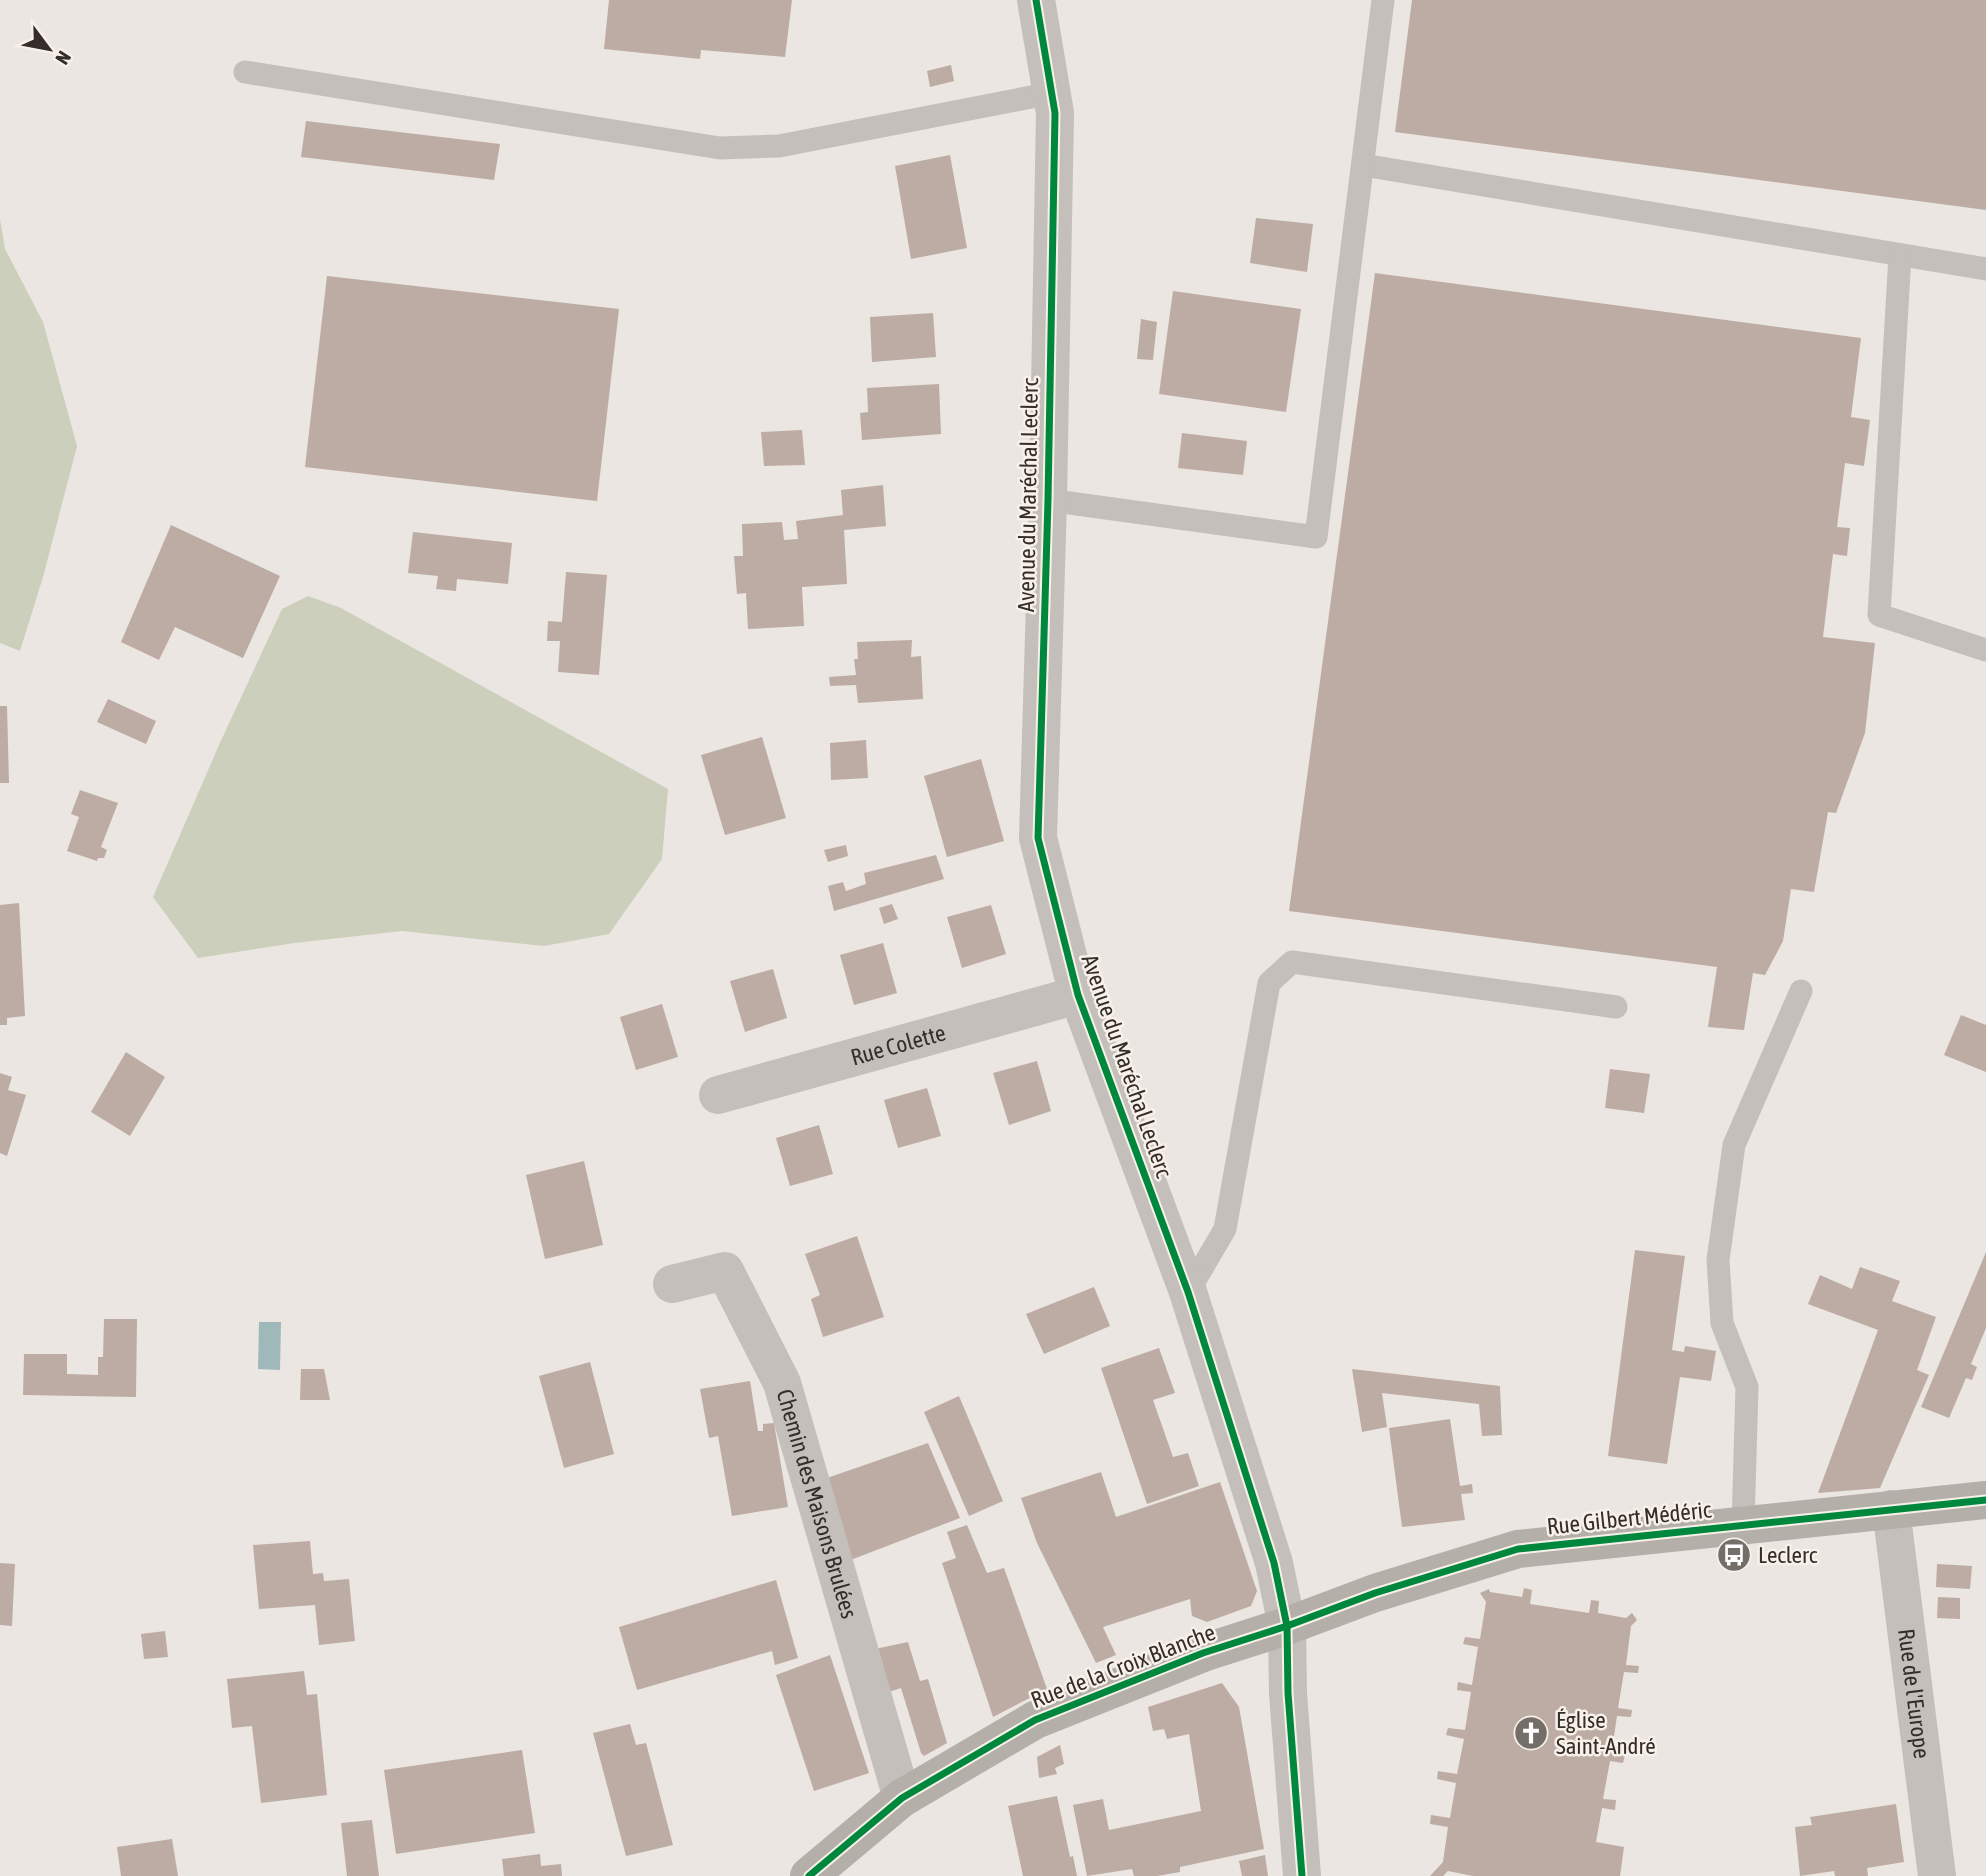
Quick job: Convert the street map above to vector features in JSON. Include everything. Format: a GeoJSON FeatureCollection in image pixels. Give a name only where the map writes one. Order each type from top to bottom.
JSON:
{"type":"FeatureCollection","features":[{"type":"Feature","properties":{"kind":"street","name":"Avenue du Maréchal Leclerc"},"geometry":{"type":"LineString","coordinates":[[1036,0],[1055,113],[1038,838],[1078,995],[1188,1292],[1273,1563],[1287,1626],[1288,1693],[1302,1876]]}},
{"type":"Feature","properties":{"kind":"street","name":"Rue Colette"},"geometry":{"type":"LineString","coordinates":[[718,1095],[1078,995]]}},
{"type":"Feature","properties":{"kind":"street","name":"Chemin des Maisons Brulées"},"geometry":{"type":"LineString","coordinates":[[672,1284],[725,1271],[782,1383],[902,1798]]}},
{"type":"Feature","properties":{"kind":"street","name":"Rue Gilbert Médéric"},"geometry":{"type":"LineString","coordinates":[[1287,1626],[1375,1592],[1518,1549],[1986,1500]]}},
{"type":"Feature","properties":{"kind":"street","name":"Rue de l'Europe"},"geometry":{"type":"LineString","coordinates":[[1891,1509],[1937,1876]]}},
{"type":"Feature","properties":{"kind":"street","name":"Rue de la Croix Blanche"},"geometry":{"type":"LineString","coordinates":[[809,1876],[902,1798],[1035,1720],[1203,1653],[1287,1626]]}},
{"type":"Feature","properties":{"kind":"lane"},"geometry":{"type":"LineString","coordinates":[[1048,500],[1316,537],[1383,0]]}},
{"type":"Feature","properties":{"kind":"lane"},"geometry":{"type":"LineString","coordinates":[[245,72],[720,148],[779,146],[1052,93]]}},
{"type":"Feature","properties":{"kind":"lane"},"geometry":{"type":"LineString","coordinates":[[1363,165],[1986,269]]}},
{"type":"Feature","properties":{"kind":"lane"},"geometry":{"type":"LineString","coordinates":[[1900,255],[1879,615],[1986,650]]}},
{"type":"Feature","properties":{"kind":"lane"},"geometry":{"type":"LineString","coordinates":[[1188,1292],[1225,1229],[1269,983],[1292,962],[1616,1007]]}},
{"type":"Feature","properties":{"kind":"lane"},"geometry":{"type":"LineString","coordinates":[[1744,1525],[1747,1387],[1722,1323],[1718,1260],[1734,1144],[1801,991]]}},
{"type":"Feature","properties":{"kind":"green space"},"geometry":{"type":"Polygon","coordinates":[[[0,219],[5,249],[43,322],[77,446],[43,577],[20,651],[0,643],[0,219]]]}},
{"type":"Feature","properties":{"kind":"green space"},"geometry":{"type":"Polygon","coordinates":[[[308,596],[341,608],[668,789],[662,859],[609,934],[544,946],[402,931],[294,943],[198,958],[153,897],[282,609],[308,596]]]}},
{"type":"Feature","properties":{"kind":"water"},"geometry":{"type":"Polygon","coordinates":[[[259,1322],[281,1322],[280,1370],[258,1369],[259,1322]]]}},
{"type":"Feature","properties":{"kind":"building"},"geometry":{"type":"Polygon","coordinates":[[[609,0],[792,0],[785,57],[701,50],[700,59],[604,49],[609,0]]]}},
{"type":"Feature","properties":{"kind":"building"},"geometry":{"type":"Polygon","coordinates":[[[1412,0],[1986,0],[1986,210],[1395,132],[1412,0]]]}},
{"type":"Feature","properties":{"kind":"building"},"geometry":{"type":"Polygon","coordinates":[[[951,65],[954,81],[930,87],[927,71],[951,65]]]}},
{"type":"Feature","properties":{"kind":"building"},"geometry":{"type":"Polygon","coordinates":[[[306,121],[500,144],[494,180],[301,157],[306,121]]]}},
{"type":"Feature","properties":{"kind":"building"},"geometry":{"type":"Polygon","coordinates":[[[950,155],[967,248],[911,259],[895,166],[950,155]]]}},
{"type":"Feature","properties":{"kind":"building"},"geometry":{"type":"Polygon","coordinates":[[[1256,218],[1313,224],[1307,272],[1250,263],[1256,218]]]}},
{"type":"Feature","properties":{"kind":"building"},"geometry":{"type":"Polygon","coordinates":[[[1375,273],[1861,338],[1851,417],[1870,420],[1864,466],[1845,463],[1837,527],[1850,528],[1847,556],[1833,554],[1823,637],[1875,643],[1865,733],[1836,813],[1828,812],[1814,892],[1791,889],[1783,941],[1765,975],[1753,973],[1744,1030],[1708,1027],[1717,967],[1289,911],[1375,273]]]}},
{"type":"Feature","properties":{"kind":"building"},"geometry":{"type":"Polygon","coordinates":[[[327,276],[619,309],[597,501],[305,467],[327,276]]]}},
{"type":"Feature","properties":{"kind":"building"},"geometry":{"type":"Polygon","coordinates":[[[1173,291],[1301,309],[1286,412],[1159,394],[1173,291]]]}},
{"type":"Feature","properties":{"kind":"building"},"geometry":{"type":"Polygon","coordinates":[[[933,313],[936,357],[872,362],[870,317],[933,313]]]}},
{"type":"Feature","properties":{"kind":"building"},"geometry":{"type":"Polygon","coordinates":[[[1141,319],[1157,322],[1153,360],[1137,359],[1141,319]]]}},
{"type":"Feature","properties":{"kind":"building"},"geometry":{"type":"Polygon","coordinates":[[[939,384],[941,434],[862,440],[860,413],[868,412],[867,388],[939,384]]]}},
{"type":"Feature","properties":{"kind":"building"},"geometry":{"type":"Polygon","coordinates":[[[802,430],[805,465],[764,466],[761,432],[802,430]]]}},
{"type":"Feature","properties":{"kind":"building"},"geometry":{"type":"Polygon","coordinates":[[[1182,433],[1247,441],[1243,475],[1178,468],[1182,433]]]}},
{"type":"Feature","properties":{"kind":"building"},"geometry":{"type":"Polygon","coordinates":[[[883,485],[886,526],[844,530],[847,584],[802,587],[804,626],[748,629],[746,593],[737,594],[734,556],[743,556],[742,524],[782,522],[784,540],[798,539],[796,521],[843,515],[841,490],[883,485]]]}},
{"type":"Feature","properties":{"kind":"building"},"geometry":{"type":"Polygon","coordinates":[[[171,525],[280,576],[243,658],[175,627],[159,660],[121,642],[171,525]]]}},
{"type":"Feature","properties":{"kind":"building"},"geometry":{"type":"Polygon","coordinates":[[[413,532],[512,543],[508,584],[457,579],[456,591],[436,589],[438,576],[408,573],[413,532]]]}},
{"type":"Feature","properties":{"kind":"building"},"geometry":{"type":"Polygon","coordinates":[[[566,572],[607,575],[599,675],[558,672],[560,641],[547,641],[548,621],[562,622],[566,572]]]}},
{"type":"Feature","properties":{"kind":"building"},"geometry":{"type":"Polygon","coordinates":[[[912,640],[911,657],[921,656],[923,699],[858,703],[856,685],[830,686],[829,677],[856,675],[854,659],[858,659],[857,642],[912,640]]]}},
{"type":"Feature","properties":{"kind":"building"},"geometry":{"type":"Polygon","coordinates":[[[108,699],[156,721],[146,744],[97,722],[108,699]]]}},
{"type":"Feature","properties":{"kind":"building"},"geometry":{"type":"Polygon","coordinates":[[[0,706],[7,706],[9,783],[0,783],[0,706]]]}},
{"type":"Feature","properties":{"kind":"building"},"geometry":{"type":"Polygon","coordinates":[[[762,737],[786,818],[725,835],[701,755],[762,737]]]}},
{"type":"Feature","properties":{"kind":"building"},"geometry":{"type":"Polygon","coordinates":[[[866,740],[868,778],[831,780],[830,743],[866,740]]]}},
{"type":"Feature","properties":{"kind":"building"},"geometry":{"type":"Polygon","coordinates":[[[981,759],[1004,841],[947,857],[924,776],[981,759]]]}},
{"type":"Feature","properties":{"kind":"building"},"geometry":{"type":"Polygon","coordinates":[[[80,790],[118,803],[101,847],[107,850],[104,858],[98,858],[97,861],[67,851],[79,817],[71,814],[80,790]]]}},
{"type":"Feature","properties":{"kind":"building"},"geometry":{"type":"Polygon","coordinates":[[[846,845],[848,856],[828,862],[824,850],[846,845]]]}},
{"type":"Feature","properties":{"kind":"building"},"geometry":{"type":"Polygon","coordinates":[[[936,855],[944,879],[834,911],[828,886],[843,882],[846,891],[866,884],[864,873],[936,855]]]}},
{"type":"Feature","properties":{"kind":"building"},"geometry":{"type":"Polygon","coordinates":[[[19,903],[25,1016],[7,1018],[7,1025],[0,1025],[0,905],[19,903]]]}},
{"type":"Feature","properties":{"kind":"building"},"geometry":{"type":"Polygon","coordinates":[[[892,904],[898,919],[884,924],[879,908],[892,904]]]}},
{"type":"Feature","properties":{"kind":"building"},"geometry":{"type":"Polygon","coordinates":[[[991,905],[1006,954],[962,968],[947,917],[991,905]]]}},
{"type":"Feature","properties":{"kind":"building"},"geometry":{"type":"Polygon","coordinates":[[[883,943],[897,993],[854,1005],[840,955],[883,943]]]}},
{"type":"Feature","properties":{"kind":"building"},"geometry":{"type":"Polygon","coordinates":[[[773,969],[787,1018],[745,1032],[730,981],[773,969]]]}},
{"type":"Feature","properties":{"kind":"building"},"geometry":{"type":"Polygon","coordinates":[[[662,1004],[678,1057],[636,1070],[620,1017],[662,1004]]]}},
{"type":"Feature","properties":{"kind":"building"},"geometry":{"type":"Polygon","coordinates":[[[1961,1015],[1986,1025],[1986,1072],[1944,1055],[1961,1015]]]}},
{"type":"Feature","properties":{"kind":"building"},"geometry":{"type":"Polygon","coordinates":[[[126,1052],[165,1077],[130,1136],[91,1112],[126,1052]]]}},
{"type":"Feature","properties":{"kind":"building"},"geometry":{"type":"Polygon","coordinates":[[[1037,1061],[1051,1111],[1009,1125],[993,1073],[1037,1061]]]}},
{"type":"Feature","properties":{"kind":"building"},"geometry":{"type":"Polygon","coordinates":[[[1610,1069],[1650,1074],[1644,1113],[1605,1108],[1610,1069]]]}},
{"type":"Feature","properties":{"kind":"building"},"geometry":{"type":"Polygon","coordinates":[[[0,1073],[12,1077],[8,1090],[26,1095],[7,1156],[0,1153],[0,1073]]]}},
{"type":"Feature","properties":{"kind":"building"},"geometry":{"type":"Polygon","coordinates":[[[927,1088],[941,1136],[898,1148],[884,1100],[927,1088]]]}},
{"type":"Feature","properties":{"kind":"building"},"geometry":{"type":"Polygon","coordinates":[[[819,1125],[833,1174],[790,1186],[776,1138],[819,1125]]]}},
{"type":"Feature","properties":{"kind":"building"},"geometry":{"type":"Polygon","coordinates":[[[584,1161],[603,1245],[545,1259],[526,1175],[584,1161]]]}},
{"type":"Feature","properties":{"kind":"building"},"geometry":{"type":"Polygon","coordinates":[[[857,1236],[884,1317],[823,1337],[811,1299],[820,1295],[805,1254],[857,1236]]]}},
{"type":"Feature","properties":{"kind":"building"},"geometry":{"type":"Polygon","coordinates":[[[1635,1250],[1685,1256],[1672,1350],[1684,1352],[1685,1346],[1716,1351],[1711,1381],[1680,1377],[1667,1464],[1608,1456],[1635,1250]]]}},
{"type":"Feature","properties":{"kind":"building"},"geometry":{"type":"Polygon","coordinates":[[[1986,1252],[1986,1328],[1971,1364],[1977,1367],[1972,1380],[1966,1378],[1949,1418],[1921,1407],[1986,1252]]]}},
{"type":"Feature","properties":{"kind":"building"},"geometry":{"type":"Polygon","coordinates":[[[1860,1267],[1900,1281],[1892,1301],[1936,1317],[1917,1370],[1929,1375],[1880,1488],[1818,1493],[1878,1330],[1808,1304],[1820,1275],[1852,1289],[1860,1267]]]}},
{"type":"Feature","properties":{"kind":"building"},"geometry":{"type":"Polygon","coordinates":[[[1094,1287],[1110,1326],[1044,1354],[1026,1314],[1094,1287]]]}},
{"type":"Feature","properties":{"kind":"building"},"geometry":{"type":"Polygon","coordinates":[[[104,1319],[137,1319],[136,1397],[23,1395],[24,1354],[67,1354],[67,1374],[98,1375],[98,1357],[103,1357],[104,1319]]]}},
{"type":"Feature","properties":{"kind":"building"},"geometry":{"type":"Polygon","coordinates":[[[1159,1348],[1175,1393],[1153,1400],[1173,1457],[1188,1453],[1199,1486],[1147,1504],[1101,1368],[1159,1348]]]}},
{"type":"Feature","properties":{"kind":"building"},"geometry":{"type":"Polygon","coordinates":[[[590,1362],[614,1454],[564,1468],[539,1376],[590,1362]]]}},
{"type":"Feature","properties":{"kind":"building"},"geometry":{"type":"Polygon","coordinates":[[[301,1369],[324,1369],[330,1400],[300,1400],[301,1369]]]}},
{"type":"Feature","properties":{"kind":"building"},"geometry":{"type":"Polygon","coordinates":[[[1352,1369],[1500,1386],[1502,1435],[1482,1436],[1479,1404],[1382,1393],[1387,1427],[1362,1432],[1352,1369]]]}},
{"type":"Feature","properties":{"kind":"building"},"geometry":{"type":"Polygon","coordinates":[[[750,1381],[758,1431],[763,1431],[763,1424],[774,1423],[788,1507],[732,1516],[718,1436],[709,1438],[700,1389],[750,1381]]]}},
{"type":"Feature","properties":{"kind":"building"},"geometry":{"type":"Polygon","coordinates":[[[959,1396],[1003,1501],[969,1516],[924,1412],[959,1396]]]}},
{"type":"Feature","properties":{"kind":"building"},"geometry":{"type":"Polygon","coordinates":[[[1450,1419],[1460,1486],[1472,1484],[1473,1493],[1461,1494],[1465,1520],[1402,1527],[1389,1428],[1450,1419]]]}},
{"type":"Feature","properties":{"kind":"building"},"geometry":{"type":"Polygon","coordinates":[[[928,1443],[960,1518],[848,1561],[827,1478],[928,1443]]]}},
{"type":"Feature","properties":{"kind":"building"},"geometry":{"type":"Polygon","coordinates":[[[1101,1472],[1116,1517],[1220,1482],[1257,1591],[1251,1606],[1207,1622],[1192,1616],[1190,1599],[1103,1627],[1116,1655],[1096,1663],[1037,1543],[1021,1498],[1101,1472]]]}},
{"type":"Feature","properties":{"kind":"building"},"geometry":{"type":"Polygon","coordinates":[[[967,1525],[987,1573],[1004,1568],[1047,1689],[993,1717],[942,1563],[956,1558],[947,1532],[967,1525]]]}},
{"type":"Feature","properties":{"kind":"building"},"geometry":{"type":"Polygon","coordinates":[[[310,1541],[313,1574],[323,1573],[324,1581],[349,1579],[355,1641],[319,1645],[315,1605],[259,1609],[253,1545],[310,1541]]]}},
{"type":"Feature","properties":{"kind":"building"},"geometry":{"type":"Polygon","coordinates":[[[0,1563],[15,1564],[12,1626],[0,1625],[0,1563]]]}},
{"type":"Feature","properties":{"kind":"building"},"geometry":{"type":"Polygon","coordinates":[[[1937,1564],[1972,1566],[1970,1589],[1936,1587],[1937,1564]]]}},
{"type":"Feature","properties":{"kind":"building"},"geometry":{"type":"Polygon","coordinates":[[[776,1580],[798,1658],[775,1665],[772,1651],[637,1690],[619,1627],[776,1580]]]}},
{"type":"Feature","properties":{"kind":"building","name":"Église Saint-André"},"geometry":{"type":"Polygon","coordinates":[[[1524,1588],[1532,1590],[1530,1604],[1589,1613],[1591,1600],[1599,1601],[1598,1613],[1626,1618],[1632,1613],[1637,1620],[1631,1626],[1626,1665],[1639,1666],[1638,1673],[1624,1672],[1618,1708],[1632,1710],[1631,1717],[1617,1716],[1613,1743],[1620,1744],[1626,1751],[1623,1763],[1610,1761],[1603,1799],[1616,1800],[1615,1810],[1602,1808],[1596,1842],[1624,1847],[1620,1876],[1473,1876],[1448,1871],[1443,1876],[1430,1876],[1443,1862],[1448,1827],[1430,1824],[1431,1815],[1450,1818],[1456,1783],[1437,1779],[1438,1771],[1457,1774],[1464,1739],[1446,1735],[1448,1728],[1465,1730],[1471,1692],[1457,1690],[1458,1682],[1472,1685],[1478,1647],[1463,1644],[1465,1637],[1480,1639],[1486,1602],[1480,1593],[1489,1589],[1490,1592],[1522,1597],[1524,1588]]]}},
{"type":"Feature","properties":{"kind":"building"},"geometry":{"type":"Polygon","coordinates":[[[1938,1597],[1960,1598],[1960,1619],[1937,1618],[1938,1597]]]}},
{"type":"Feature","properties":{"kind":"building"},"geometry":{"type":"Polygon","coordinates":[[[165,1631],[168,1657],[144,1659],[141,1634],[165,1631]]]}},
{"type":"Feature","properties":{"kind":"building"},"geometry":{"type":"Polygon","coordinates":[[[908,1642],[920,1681],[928,1679],[947,1743],[924,1756],[901,1688],[889,1692],[875,1649],[908,1642]]]}},
{"type":"Feature","properties":{"kind":"building"},"geometry":{"type":"Polygon","coordinates":[[[830,1655],[869,1773],[814,1791],[776,1675],[830,1655]]]}},
{"type":"Feature","properties":{"kind":"building"},"geometry":{"type":"Polygon","coordinates":[[[304,1671],[307,1695],[317,1694],[327,1795],[261,1803],[252,1726],[232,1728],[227,1679],[304,1671]]]}},
{"type":"Feature","properties":{"kind":"building"},"geometry":{"type":"Polygon","coordinates":[[[1222,1683],[1239,1707],[1264,1849],[1180,1867],[1180,1872],[1157,1876],[1134,1876],[1132,1869],[1087,1876],[1073,1805],[1103,1799],[1109,1830],[1201,1811],[1189,1734],[1167,1739],[1164,1729],[1153,1731],[1148,1707],[1222,1683]]]}},
{"type":"Feature","properties":{"kind":"building"},"geometry":{"type":"Polygon","coordinates":[[[630,1724],[636,1745],[646,1743],[673,1845],[626,1856],[593,1733],[630,1724]]]}},
{"type":"Feature","properties":{"kind":"building"},"geometry":{"type":"Polygon","coordinates":[[[1060,1745],[1064,1764],[1055,1768],[1057,1774],[1039,1778],[1037,1757],[1060,1745]]]}},
{"type":"Feature","properties":{"kind":"building"},"geometry":{"type":"Polygon","coordinates":[[[522,1750],[535,1833],[396,1854],[384,1770],[522,1750]]]}},
{"type":"Feature","properties":{"kind":"building"},"geometry":{"type":"Polygon","coordinates":[[[1057,1796],[1070,1857],[1073,1856],[1077,1876],[1023,1876],[1008,1806],[1057,1796]]]}},
{"type":"Feature","properties":{"kind":"building"},"geometry":{"type":"Polygon","coordinates":[[[1896,1804],[1904,1862],[1867,1868],[1868,1876],[1835,1876],[1834,1871],[1800,1876],[1795,1827],[1812,1825],[1810,1817],[1896,1804]]]}},
{"type":"Feature","properties":{"kind":"building"},"geometry":{"type":"Polygon","coordinates":[[[372,1820],[379,1876],[347,1876],[341,1823],[372,1820]]]}},
{"type":"Feature","properties":{"kind":"building"},"geometry":{"type":"Polygon","coordinates":[[[172,1839],[178,1876],[121,1876],[117,1847],[172,1839]]]}},
{"type":"Feature","properties":{"kind":"building"},"geometry":{"type":"Polygon","coordinates":[[[540,1854],[541,1866],[561,1864],[562,1876],[504,1876],[502,1859],[540,1854]]]}},
{"type":"Feature","properties":{"kind":"building"},"geometry":{"type":"Polygon","coordinates":[[[1265,1855],[1268,1876],[1242,1876],[1239,1861],[1265,1855]]]}},
{"type":"Feature","properties":{"kind":"cycle path"},"geometry":{"type":"LineString","coordinates":[[1036,0],[1055,113],[1038,838],[1078,995],[1188,1292],[1274,1563],[1287,1626],[1288,1693],[1302,1876]]}},
{"type":"Feature","properties":{"kind":"cycle path"},"geometry":{"type":"LineString","coordinates":[[809,1876],[902,1798],[1035,1720],[1203,1653],[1287,1626],[1375,1593],[1518,1549],[1986,1500]]}},
{"type":"Feature","properties":{"kind":"place","name":"Leclerc"},"geometry":{"type":"Point","coordinates":[1734,1555]}},
{"type":"Feature","properties":{"kind":"place","name":"Église Saint-André"},"geometry":{"type":"Point","coordinates":[1531,1733]}}]}
